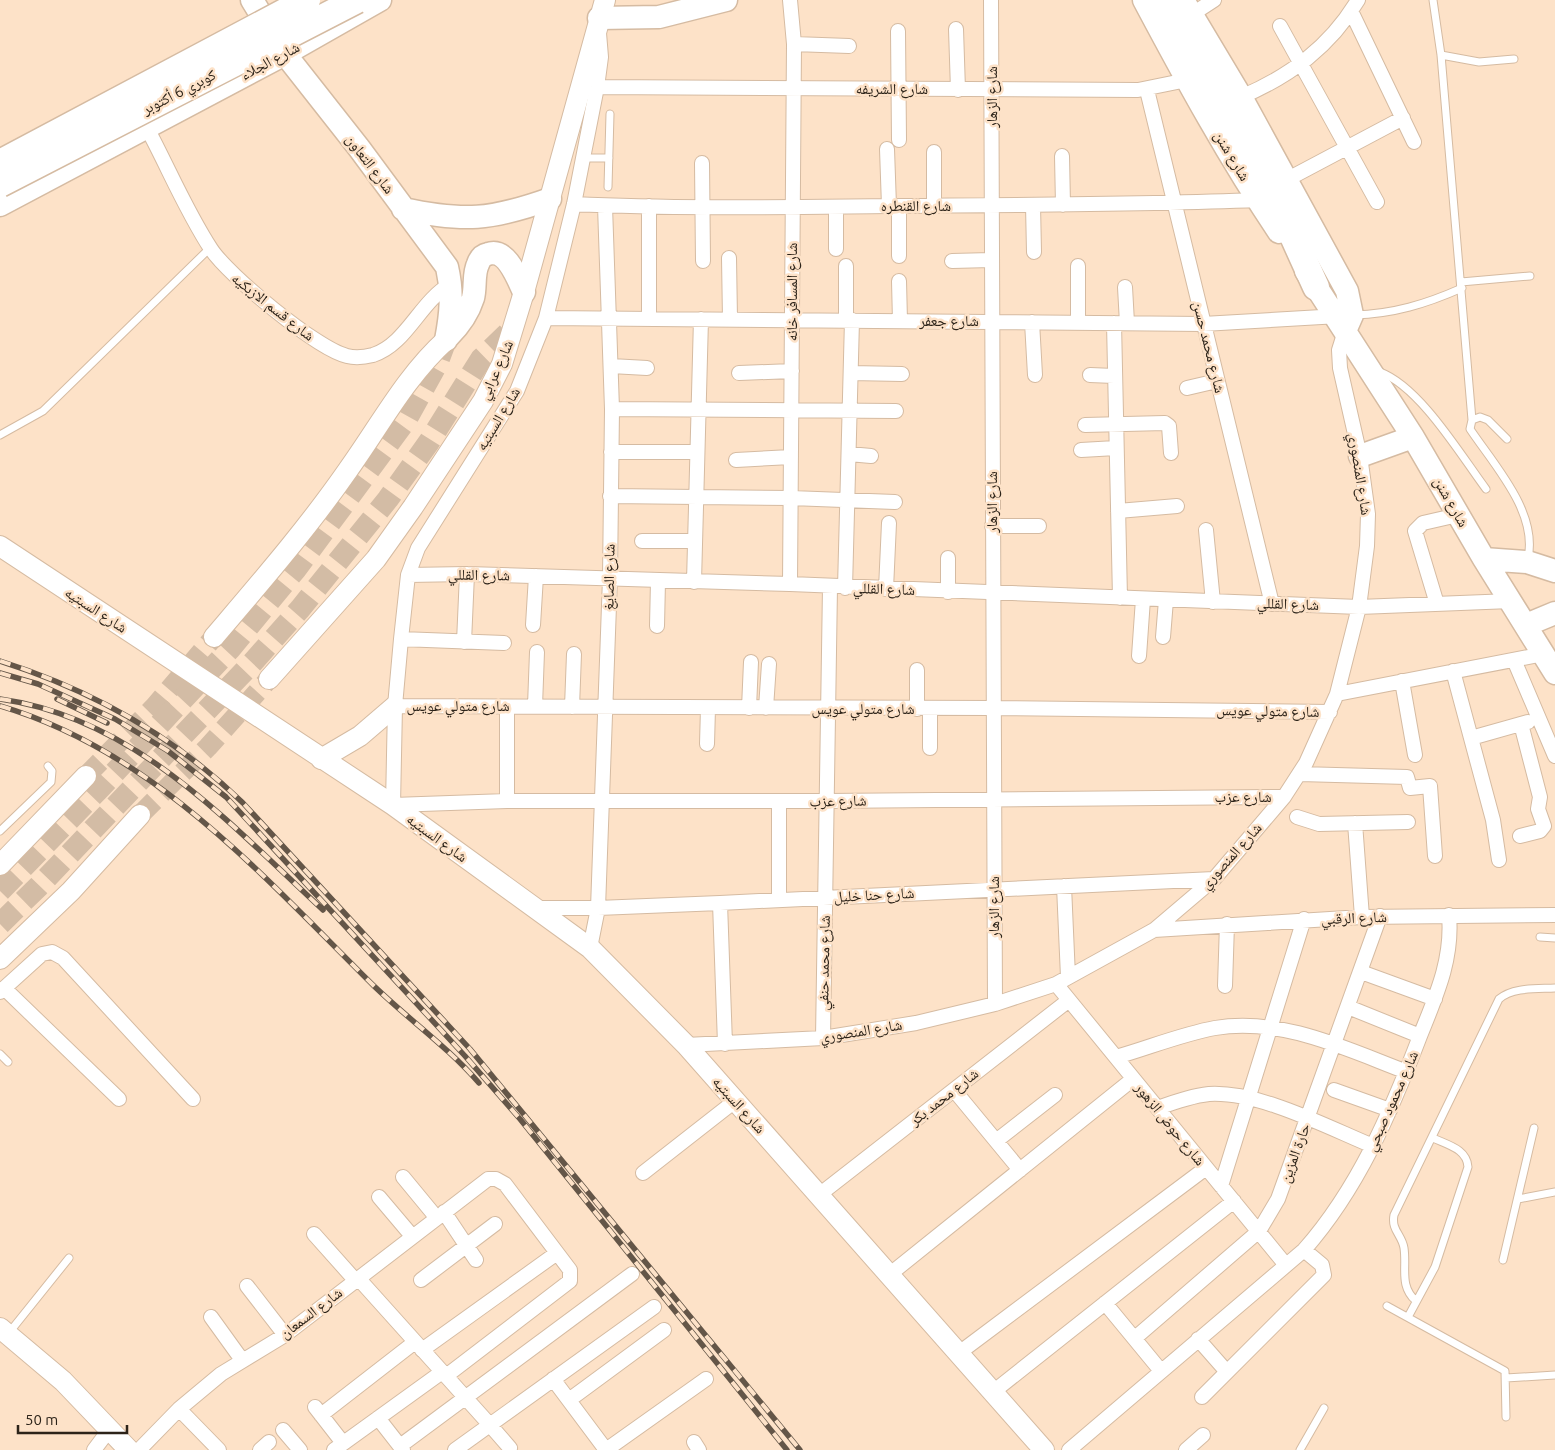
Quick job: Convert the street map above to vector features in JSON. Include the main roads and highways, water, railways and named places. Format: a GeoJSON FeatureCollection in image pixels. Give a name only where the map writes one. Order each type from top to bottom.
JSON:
{"type":"FeatureCollection","features":[{"type":"Feature","properties":{"kind":"highway","name":"كوبري 6 أكتوبر"},"geometry":{"type":"LineString","coordinates":[[0,163],[307,0]]}},
{"type":"Feature","properties":{"kind":"highway","name":"كوبري 6 أكتوبر"},"geometry":{"type":"LineString","coordinates":[[0,184],[357,0]]}},
{"type":"Feature","properties":{"kind":"highway"},"geometry":{"type":"LineString","coordinates":[[1164,0],[1268,204],[1305,260],[1316,287]]}},
{"type":"Feature","properties":{"kind":"main road"},"geometry":{"type":"LineString","coordinates":[[0,152],[255,6],[281,0]]}},
{"type":"Feature","properties":{"kind":"main road","name":"شارع الجلاء"},"geometry":{"type":"LineString","coordinates":[[0,205],[285,54],[380,0]]}},
{"type":"Feature","properties":{"kind":"main road"},"geometry":{"type":"LineString","coordinates":[[600,15],[659,17],[726,0]]}},
{"type":"Feature","properties":{"kind":"main road","name":"شارع شنن"},"geometry":{"type":"LineString","coordinates":[[1144,0],[1187,80],[1268,204]]}},
{"type":"Feature","properties":{"kind":"main road","name":"شارع التعاون"},"geometry":{"type":"LineString","coordinates":[[255,6],[285,54],[359,148],[447,267],[451,284],[452,311],[446,340],[467,313],[473,297],[477,264],[483,256],[492,252],[502,255],[508,262],[524,292]]}},
{"type":"Feature","properties":{"kind":"main road","name":"شارع شنن"},"geometry":{"type":"LineString","coordinates":[[1187,8],[1240,97],[1348,292],[1344,321]]}},
{"type":"Feature","properties":{"kind":"main road"},"geometry":{"type":"LineString","coordinates":[[403,209],[438,216],[480,218],[500,216],[550,199]]}},
{"type":"Feature","properties":{"kind":"main road","name":"شارع شنن"},"geometry":{"type":"LineString","coordinates":[[1316,287],[1344,321],[1370,369],[1555,673]]}},
{"type":"Feature","properties":{"kind":"main road"},"geometry":{"type":"LineString","coordinates":[[1360,456],[1413,437]]}},
{"type":"Feature","properties":{"kind":"main road"},"geometry":{"type":"LineString","coordinates":[[1484,559],[1527,562],[1555,571]]}},
{"type":"Feature","properties":{"kind":"main road"},"geometry":{"type":"LineString","coordinates":[[1526,625],[1555,613]]}},
{"type":"Feature","properties":{"kind":"tunnel"},"geometry":{"type":"LineString","coordinates":[[0,924],[39,886],[253,662],[300,609],[388,499],[429,442],[481,359],[514,327]]}},
{"type":"Feature","properties":{"kind":"tunnel"},"geometry":{"type":"LineString","coordinates":[[0,891],[101,787],[230,649],[296,569],[406,420],[437,364],[446,340]]}},
{"type":"Feature","properties":{"kind":"tunnel"},"geometry":{"type":"LineString","coordinates":[[86,776],[155,706],[214,637]]}},
{"type":"Feature","properties":{"kind":"tunnel"},"geometry":{"type":"LineString","coordinates":[[140,815],[208,747],[269,679]]}},
{"type":"Feature","properties":{"kind":"railway"},"geometry":{"type":"LineString","coordinates":[[0,661],[67,686],[130,718],[160,736],[189,757],[243,803],[470,1049],[800,1450]]}},
{"type":"Feature","properties":{"kind":"railway"},"geometry":{"type":"LineString","coordinates":[[0,673],[38,684],[115,719],[168,751],[226,797],[465,1056],[520,1119],[787,1450]]}},
{"type":"Feature","properties":{"kind":"railway"},"geometry":{"type":"LineString","coordinates":[[0,699],[49,710],[94,728],[136,751],[176,779],[215,810],[323,910]]}},
{"type":"Feature","properties":{"kind":"railway"},"geometry":{"type":"LineString","coordinates":[[57,699],[107,723]]}},
{"type":"Feature","properties":{"kind":"railway"},"geometry":{"type":"LineString","coordinates":[[0,706],[56,726],[108,753],[157,785],[247,861],[374,986],[454,1057],[479,1083]]}}]}
